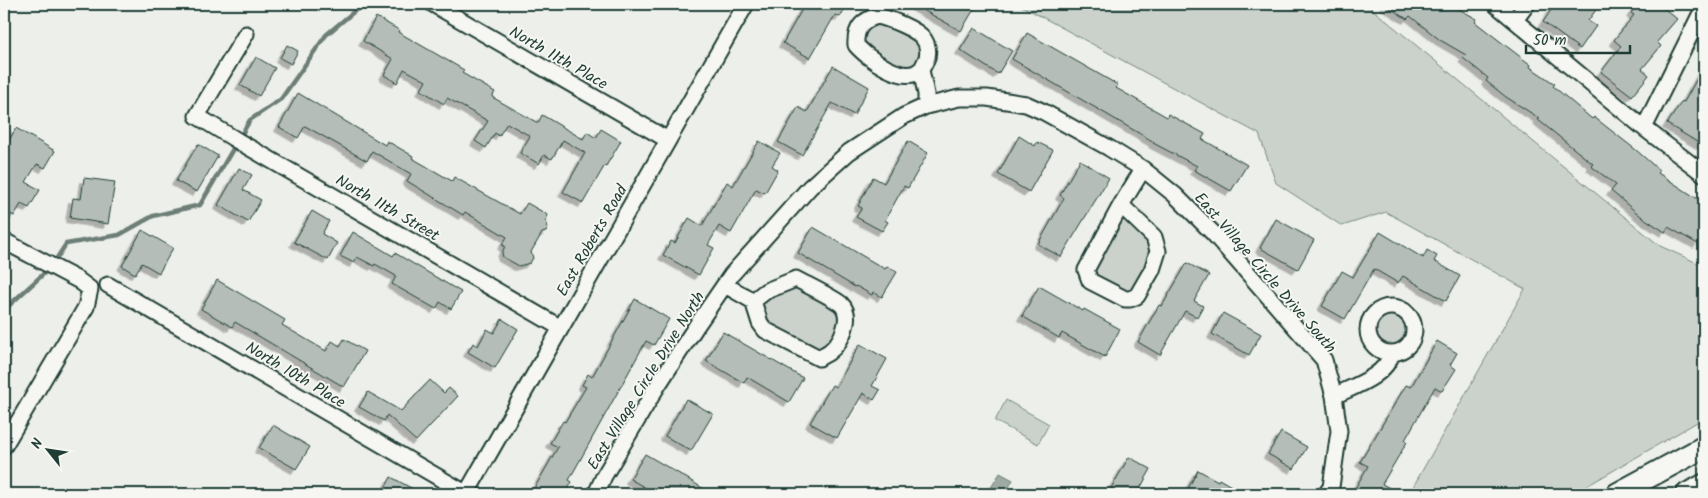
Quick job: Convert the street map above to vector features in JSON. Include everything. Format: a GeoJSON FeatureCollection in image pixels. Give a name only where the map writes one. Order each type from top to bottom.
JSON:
{"type":"FeatureCollection","features":[{"type":"Feature","properties":{"kind":"main road"},"geometry":{"type":"LineString","coordinates":[[1617,494],[1704,446]]}},
{"type":"Feature","properties":{"kind":"main road"},"geometry":{"type":"LineString","coordinates":[[1687,494],[1704,485]]}},
{"type":"Feature","properties":{"kind":"street","name":"North 11th Place"},"geometry":{"type":"LineString","coordinates":[[433,4],[668,140]]}},
{"type":"Feature","properties":{"kind":"street","name":"East Roberts Road"},"geometry":{"type":"LineString","coordinates":[[467,494],[746,4]]}},
{"type":"Feature","properties":{"kind":"street"},"geometry":{"type":"LineString","coordinates":[[1495,4],[1644,128],[1704,174]]}},
{"type":"Feature","properties":{"kind":"street"},"geometry":{"type":"LineString","coordinates":[[1515,20],[1527,4]]}},
{"type":"Feature","properties":{"kind":"street"},"geometry":{"type":"LineString","coordinates":[[1644,128],[1704,7]]}},
{"type":"Feature","properties":{"kind":"street"},"geometry":{"type":"LineString","coordinates":[[921,70],[910,74],[895,72],[871,59],[856,45],[856,35],[860,25],[868,18],[878,16],[923,37],[928,57],[921,70],[926,94],[926,106]]}},
{"type":"Feature","properties":{"kind":"street","name":"North 11th Street"},"geometry":{"type":"LineString","coordinates":[[246,34],[197,116],[561,328]]}},
{"type":"Feature","properties":{"kind":"street","name":"East Village Circle Drive North"},"geometry":{"type":"LineString","coordinates":[[596,494],[604,476],[658,385],[732,274],[810,187],[849,152],[904,116],[926,106],[959,98],[987,98],[1026,104],[1044,112],[1143,169]]}},
{"type":"Feature","properties":{"kind":"street"},"geometry":{"type":"LineString","coordinates":[[1121,205],[1154,238],[1158,251],[1152,270],[1138,296],[1130,299],[1125,299],[1090,281],[1086,270],[1121,205],[1143,169]]}},
{"type":"Feature","properties":{"kind":"street","name":"East Village Circle Drive South"},"geometry":{"type":"LineString","coordinates":[[1143,169],[1175,195],[1214,234],[1324,360],[1334,396],[1339,431],[1331,487],[1326,494]]}},
{"type":"Feature","properties":{"kind":"street"},"geometry":{"type":"LineString","coordinates":[[4,241],[78,280],[90,289],[86,307],[4,446]]}},
{"type":"Feature","properties":{"kind":"street"},"geometry":{"type":"LineString","coordinates":[[796,279],[842,305],[847,325],[839,340],[830,351],[819,358],[765,330],[760,323],[753,302],[766,291],[796,279]]}},
{"type":"Feature","properties":{"kind":"street","name":"North 10th Place"},"geometry":{"type":"LineString","coordinates":[[108,285],[467,494]]}},
{"type":"Feature","properties":{"kind":"street","name":"East Village Circle Drive North"},"geometry":{"type":"LineString","coordinates":[[725,285],[753,302]]}},
{"type":"Feature","properties":{"kind":"street"},"geometry":{"type":"LineString","coordinates":[[1334,396],[1363,382],[1381,370],[1390,361],[1392,353]]}},
{"type":"Feature","properties":{"kind":"shaded area"},"geometry":{"type":"Polygon","coordinates":[[[1018,4],[1366,4],[1660,246],[1704,266],[1704,418],[1573,494],[1409,494],[1525,289],[1386,212],[1342,226],[1276,183],[1259,134],[1018,4]]]}},
{"type":"Feature","properties":{"kind":"shaded area"},"geometry":{"type":"Polygon","coordinates":[[[878,16],[927,47],[915,73],[863,53],[860,25],[878,16]]]}},
{"type":"Feature","properties":{"kind":"shaded area"},"geometry":{"type":"Polygon","coordinates":[[[1121,205],[1154,237],[1137,296],[1090,281],[1121,205]]]}},
{"type":"Feature","properties":{"kind":"shaded area"},"geometry":{"type":"Polygon","coordinates":[[[796,279],[842,305],[847,325],[819,358],[765,330],[753,301],[796,279]]]}},
{"type":"Feature","properties":{"kind":"shaded area"},"geometry":{"type":"Polygon","coordinates":[[[1396,307],[1400,308],[1410,317],[1413,321],[1413,339],[1404,349],[1396,353],[1386,353],[1378,349],[1369,339],[1368,325],[1372,317],[1382,308],[1396,307]]]}},
{"type":"Feature","properties":{"kind":"shaded area"},"geometry":{"type":"Polygon","coordinates":[[[1006,400],[1049,424],[1038,444],[995,421],[1006,400]]]}},
{"type":"Feature","properties":{"kind":"shaded area"},"geometry":{"type":"Polygon","coordinates":[[[1000,473],[1013,480],[1005,494],[987,494],[1000,473]]]}},
{"type":"Feature","properties":{"kind":"building"},"geometry":{"type":"Polygon","coordinates":[[[805,4],[848,4],[840,17],[835,15],[810,58],[783,43],[805,4]]]}},
{"type":"Feature","properties":{"kind":"building"},"geometry":{"type":"Polygon","coordinates":[[[912,4],[977,4],[961,31],[912,4]]]}},
{"type":"Feature","properties":{"kind":"building"},"geometry":{"type":"Polygon","coordinates":[[[1384,4],[1450,4],[1477,19],[1475,22],[1531,65],[1530,67],[1555,84],[1553,86],[1592,119],[1594,117],[1636,150],[1660,171],[1658,173],[1704,203],[1704,232],[1698,244],[1668,227],[1665,232],[1642,217],[1611,191],[1616,185],[1537,119],[1539,118],[1506,97],[1486,81],[1488,78],[1463,58],[1466,55],[1440,40],[1410,16],[1407,19],[1384,4]]]}},
{"type":"Feature","properties":{"kind":"building"},"geometry":{"type":"Polygon","coordinates":[[[1555,4],[1600,4],[1588,21],[1596,26],[1580,49],[1543,22],[1555,4]]]}},
{"type":"Feature","properties":{"kind":"building"},"geometry":{"type":"Polygon","coordinates":[[[1638,4],[1659,4],[1677,19],[1657,42],[1661,46],[1642,69],[1649,75],[1632,96],[1601,72],[1621,46],[1614,40],[1634,15],[1631,13],[1638,4]]]}},
{"type":"Feature","properties":{"kind":"building"},"geometry":{"type":"Polygon","coordinates":[[[376,17],[464,70],[462,73],[495,92],[492,97],[538,123],[542,115],[583,139],[587,132],[596,138],[601,129],[621,141],[583,203],[563,192],[585,153],[563,140],[552,159],[544,155],[539,164],[520,153],[530,136],[507,123],[499,136],[495,133],[486,148],[475,141],[488,121],[447,98],[444,104],[421,90],[426,81],[404,69],[397,83],[384,75],[393,59],[363,41],[376,17]]]}},
{"type":"Feature","properties":{"kind":"building"},"geometry":{"type":"Polygon","coordinates":[[[974,28],[1012,51],[998,74],[960,50],[974,28]]]}},
{"type":"Feature","properties":{"kind":"building"},"geometry":{"type":"Polygon","coordinates":[[[1027,33],[1118,85],[1116,88],[1167,117],[1168,114],[1205,134],[1202,139],[1247,165],[1231,191],[1194,170],[1197,166],[1153,143],[1012,59],[1027,33]]]}},
{"type":"Feature","properties":{"kind":"building"},"geometry":{"type":"Polygon","coordinates":[[[287,45],[298,51],[291,64],[280,58],[287,45]]]}},
{"type":"Feature","properties":{"kind":"building"},"geometry":{"type":"Polygon","coordinates":[[[256,57],[275,68],[259,96],[240,85],[256,57]]]}},
{"type":"Feature","properties":{"kind":"building"},"geometry":{"type":"Polygon","coordinates":[[[833,66],[869,87],[854,115],[832,103],[802,155],[778,142],[798,107],[807,112],[833,66]]]}},
{"type":"Feature","properties":{"kind":"building"},"geometry":{"type":"Polygon","coordinates":[[[1704,66],[1704,146],[1667,124],[1682,101],[1684,102],[1704,66]]]}},
{"type":"Feature","properties":{"kind":"building"},"geometry":{"type":"Polygon","coordinates":[[[298,93],[385,145],[387,141],[452,181],[454,177],[520,214],[527,203],[548,215],[546,220],[548,228],[546,232],[542,233],[531,252],[533,258],[530,263],[519,266],[503,257],[502,253],[505,246],[502,245],[507,237],[465,212],[463,215],[407,181],[411,174],[372,151],[367,161],[305,126],[298,138],[279,127],[298,93]]]}},
{"type":"Feature","properties":{"kind":"building"},"geometry":{"type":"Polygon","coordinates":[[[16,128],[55,151],[45,168],[37,164],[26,182],[40,190],[29,208],[21,204],[14,216],[4,210],[4,149],[16,128]]]}},
{"type":"Feature","properties":{"kind":"building"},"geometry":{"type":"Polygon","coordinates":[[[1019,136],[1035,146],[1037,142],[1053,150],[1029,192],[998,174],[1019,136]]]}},
{"type":"Feature","properties":{"kind":"building"},"geometry":{"type":"Polygon","coordinates":[[[759,141],[780,153],[772,166],[778,170],[765,193],[756,189],[731,233],[719,226],[708,245],[714,248],[699,275],[663,255],[671,241],[675,243],[689,218],[702,226],[727,182],[733,186],[759,141]]]}},
{"type":"Feature","properties":{"kind":"building"},"geometry":{"type":"Polygon","coordinates":[[[908,141],[928,153],[908,188],[904,186],[885,220],[888,222],[882,231],[856,217],[862,208],[858,206],[873,177],[884,183],[908,141]]]}},
{"type":"Feature","properties":{"kind":"building"},"geometry":{"type":"Polygon","coordinates":[[[198,144],[218,156],[197,192],[176,181],[198,144]]]}},
{"type":"Feature","properties":{"kind":"building"},"geometry":{"type":"Polygon","coordinates":[[[1080,160],[1109,178],[1061,257],[1038,244],[1064,198],[1060,195],[1080,160]]]}},
{"type":"Feature","properties":{"kind":"building"},"geometry":{"type":"Polygon","coordinates":[[[239,168],[252,175],[243,190],[261,200],[248,222],[218,205],[239,168]]]}},
{"type":"Feature","properties":{"kind":"building"},"geometry":{"type":"Polygon","coordinates":[[[84,178],[115,182],[108,224],[70,218],[73,198],[81,199],[84,178]]]}},
{"type":"Feature","properties":{"kind":"building"},"geometry":{"type":"Polygon","coordinates":[[[312,211],[329,221],[322,234],[337,243],[328,260],[294,242],[312,211]]]}},
{"type":"Feature","properties":{"kind":"building"},"geometry":{"type":"Polygon","coordinates":[[[1276,219],[1314,240],[1298,269],[1260,248],[1276,219]]]}},
{"type":"Feature","properties":{"kind":"building"},"geometry":{"type":"Polygon","coordinates":[[[813,227],[885,269],[887,266],[897,272],[882,297],[873,292],[872,295],[855,287],[798,253],[813,227]]]}},
{"type":"Feature","properties":{"kind":"building"},"geometry":{"type":"Polygon","coordinates":[[[142,230],[173,248],[159,273],[142,263],[135,274],[122,266],[142,230]]]}},
{"type":"Feature","properties":{"kind":"building"},"geometry":{"type":"Polygon","coordinates":[[[353,232],[393,256],[395,253],[461,292],[451,309],[440,302],[436,309],[392,284],[396,276],[375,264],[374,266],[357,257],[354,263],[340,256],[353,232]]]}},
{"type":"Feature","properties":{"kind":"building"},"geometry":{"type":"Polygon","coordinates":[[[1380,232],[1423,258],[1427,250],[1437,256],[1434,261],[1460,276],[1446,301],[1403,276],[1398,283],[1374,269],[1345,319],[1322,306],[1342,271],[1353,277],[1380,232]]]}},
{"type":"Feature","properties":{"kind":"building"},"geometry":{"type":"Polygon","coordinates":[[[1187,263],[1209,275],[1194,301],[1203,306],[1197,317],[1185,311],[1160,355],[1138,342],[1159,305],[1162,306],[1187,263]]]}},
{"type":"Feature","properties":{"kind":"building"},"geometry":{"type":"Polygon","coordinates":[[[217,280],[285,320],[282,325],[326,351],[332,341],[340,346],[344,339],[365,351],[344,387],[235,322],[232,327],[201,309],[217,280]]]}},
{"type":"Feature","properties":{"kind":"building"},"geometry":{"type":"Polygon","coordinates":[[[1039,286],[1120,329],[1105,357],[1062,333],[1059,338],[1022,316],[1039,286]]]}},
{"type":"Feature","properties":{"kind":"building"},"geometry":{"type":"Polygon","coordinates":[[[635,299],[669,319],[654,345],[646,341],[569,480],[572,482],[565,494],[531,494],[558,447],[550,443],[586,387],[582,385],[588,374],[592,377],[635,299]]]}},
{"type":"Feature","properties":{"kind":"building"},"geometry":{"type":"Polygon","coordinates":[[[1223,313],[1261,334],[1249,355],[1212,334],[1223,313]]]}},
{"type":"Feature","properties":{"kind":"building"},"geometry":{"type":"Polygon","coordinates":[[[502,319],[518,329],[495,368],[468,352],[473,343],[478,346],[487,329],[494,333],[502,319]]]}},
{"type":"Feature","properties":{"kind":"building"},"geometry":{"type":"Polygon","coordinates":[[[723,332],[803,378],[789,402],[747,377],[744,383],[706,361],[723,332]]]}},
{"type":"Feature","properties":{"kind":"building"},"geometry":{"type":"Polygon","coordinates":[[[1437,341],[1457,353],[1450,365],[1456,369],[1442,391],[1435,387],[1405,440],[1407,442],[1382,484],[1401,494],[1352,494],[1368,466],[1360,462],[1406,385],[1411,387],[1437,341]]]}},
{"type":"Feature","properties":{"kind":"building"},"geometry":{"type":"Polygon","coordinates":[[[860,344],[887,359],[872,386],[880,390],[874,400],[863,393],[837,438],[810,423],[832,385],[836,387],[860,344]]]}},
{"type":"Feature","properties":{"kind":"building"},"geometry":{"type":"Polygon","coordinates":[[[430,380],[444,393],[449,388],[458,396],[416,441],[387,415],[384,421],[359,407],[368,392],[401,411],[430,380]]]}},
{"type":"Feature","properties":{"kind":"building"},"geometry":{"type":"Polygon","coordinates":[[[686,399],[713,414],[691,451],[665,436],[686,399]]]}},
{"type":"Feature","properties":{"kind":"building"},"geometry":{"type":"Polygon","coordinates":[[[273,425],[310,447],[296,469],[259,448],[273,425]]]}},
{"type":"Feature","properties":{"kind":"building"},"geometry":{"type":"Polygon","coordinates":[[[1281,432],[1307,447],[1294,469],[1268,454],[1281,432]]]}},
{"type":"Feature","properties":{"kind":"building"},"geometry":{"type":"Polygon","coordinates":[[[645,454],[712,494],[656,494],[630,479],[645,454]]]}},
{"type":"Feature","properties":{"kind":"building"},"geometry":{"type":"Polygon","coordinates":[[[1129,457],[1151,469],[1137,494],[1116,494],[1110,490],[1129,457]]]}},
{"type":"Feature","properties":{"kind":"building"},"geometry":{"type":"Polygon","coordinates":[[[1198,470],[1218,481],[1219,479],[1245,494],[1185,494],[1198,470]]]}},
{"type":"Feature","properties":{"kind":"building"},"geometry":{"type":"Polygon","coordinates":[[[391,477],[422,494],[382,494],[391,477]]]}},
{"type":"Feature","properties":{"kind":"waterway"},"geometry":{"type":"LineString","coordinates":[[4,310],[51,267],[66,244],[119,235],[153,216],[200,205],[250,120],[281,99],[326,35],[363,4]]}}]}
